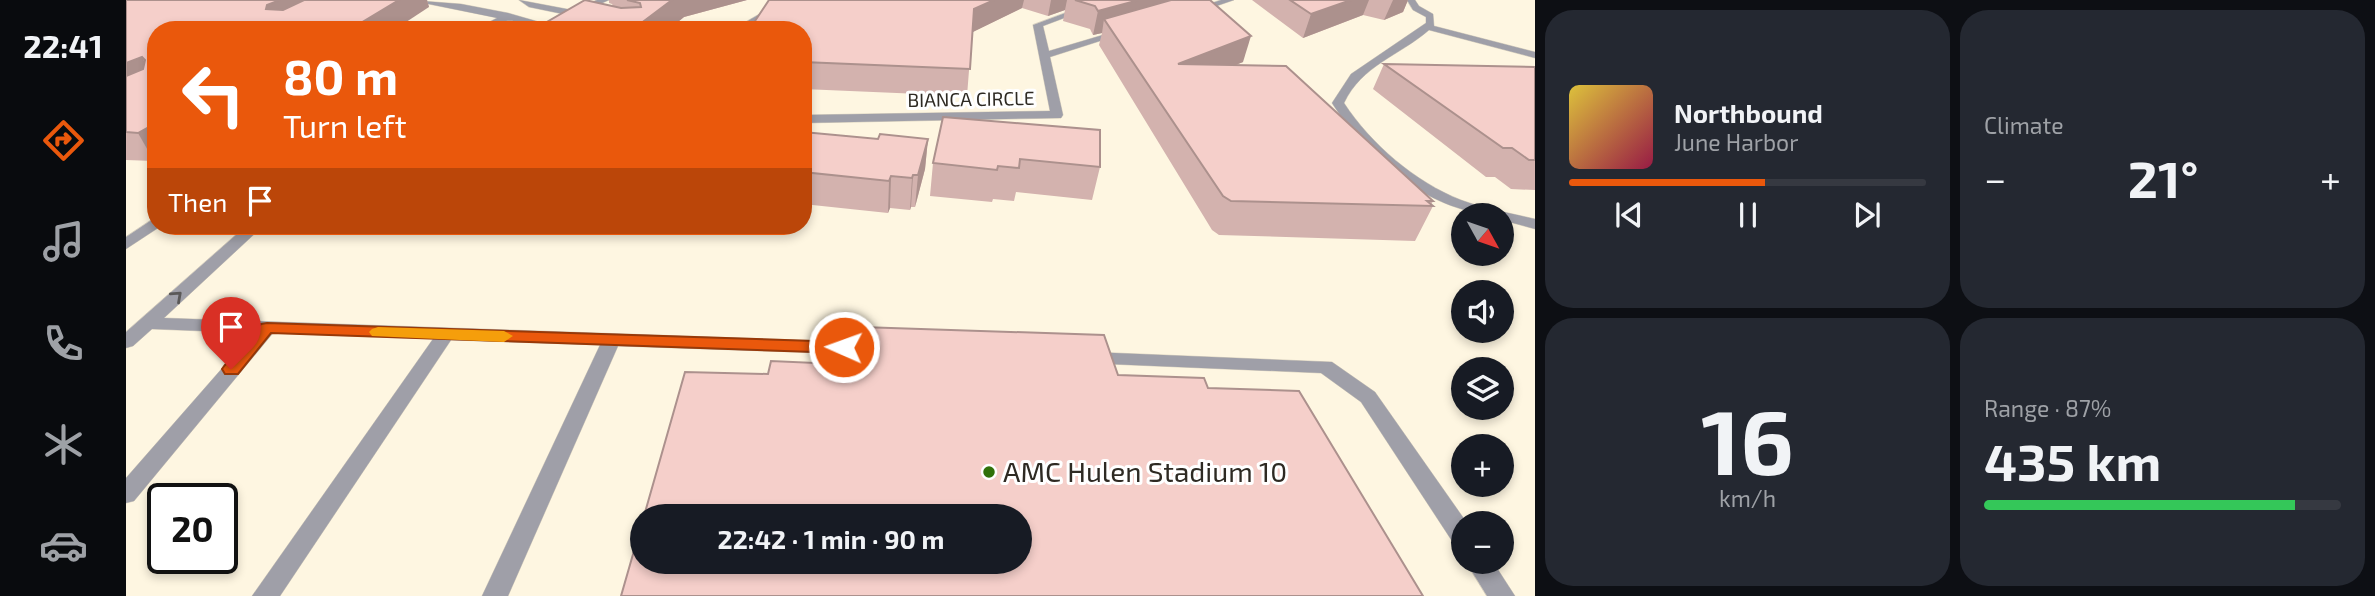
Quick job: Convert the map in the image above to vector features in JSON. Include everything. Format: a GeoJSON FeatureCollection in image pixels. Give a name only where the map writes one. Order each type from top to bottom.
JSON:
{"type":"FeatureCollection","features":[{"type":"Feature","properties":{"kind":"street"},"geometry":{"type":"LineString","coordinates":[[400,0],[419,0]]}},
{"type":"Feature","properties":{"kind":"street"},"geometry":{"type":"LineString","coordinates":[[413,0],[519,21]]}},
{"type":"Feature","properties":{"kind":"street"},"geometry":{"type":"LineString","coordinates":[[499,21],[528,3],[544,0]]}},
{"type":"Feature","properties":{"kind":"street"},"geometry":{"type":"LineString","coordinates":[[555,21],[605,0]]}},
{"type":"Feature","properties":{"kind":"street"},"geometry":{"type":"LineString","coordinates":[[753,21],[790,0]]}},
{"type":"Feature","properties":{"kind":"street","name":"BIANCA CIRCLE"},"geometry":{"type":"LineString","coordinates":[[812,118],[1057,115],[1038,24],[1108,0]]}},
{"type":"Feature","properties":{"kind":"street"},"geometry":{"type":"LineString","coordinates":[[1177,16],[1230,0]]}},
{"type":"Feature","properties":{"kind":"street"},"geometry":{"type":"LineString","coordinates":[[1411,0],[1416,8],[1430,16],[1431,24],[1416,39],[1358,70],[1344,87],[1338,103],[1349,121],[1406,172],[1434,192],[1456,203],[1535,224]]}},
{"type":"Feature","properties":{"kind":"street"},"geometry":{"type":"LineString","coordinates":[[528,3],[600,20]]}},
{"type":"Feature","properties":{"kind":"street"},"geometry":{"type":"LineString","coordinates":[[1428,27],[1535,55]]}},
{"type":"Feature","properties":{"kind":"street"},"geometry":{"type":"LineString","coordinates":[[1044,56],[1137,28]]}},
{"type":"Feature","properties":{"kind":"street"},"geometry":{"type":"LineString","coordinates":[[1358,70],[1383,71]]}},
{"type":"Feature","properties":{"kind":"street"},"geometry":{"type":"LineString","coordinates":[[126,244],[147,229]]}},
{"type":"Feature","properties":{"kind":"street"},"geometry":{"type":"LineString","coordinates":[[126,342],[245,235]]}},
{"type":"Feature","properties":{"kind":"street"},"geometry":{"type":"LineString","coordinates":[[146,323],[898,350]]}},
{"type":"Feature","properties":{"kind":"street"},"geometry":{"type":"LineString","coordinates":[[126,494],[267,328]]}},
{"type":"Feature","properties":{"kind":"street"},"geometry":{"type":"LineString","coordinates":[[265,596],[445,335]]}},
{"type":"Feature","properties":{"kind":"street"},"geometry":{"type":"LineString","coordinates":[[495,596],[612,339]]}},
{"type":"Feature","properties":{"kind":"street"},"geometry":{"type":"LineString","coordinates":[[1074,358],[1325,367],[1368,397],[1451,519]]}},
{"type":"Feature","properties":{"kind":"street"},"geometry":{"type":"LineString","coordinates":[[1487,574],[1502,596]]}},
{"type":"Feature","properties":{"kind":"building"},"geometry":{"type":"Polygon","coordinates":[[[126,0],[280,0],[267,5],[266,9],[283,10],[304,0],[399,0],[364,21],[147,21],[147,128],[138,133],[126,132],[126,76],[143,69],[145,60],[142,57],[126,63],[126,0]]]}},
{"type":"Feature","properties":{"kind":"building"},"geometry":{"type":"Polygon","coordinates":[[[585,0],[621,8],[641,7],[640,3],[627,0],[672,0],[644,21],[549,21],[585,0]]]}},
{"type":"Feature","properties":{"kind":"building"},"geometry":{"type":"Polygon","coordinates":[[[769,0],[994,0],[974,9],[970,69],[812,62],[812,21],[755,21],[769,0]]]}},
{"type":"Feature","properties":{"kind":"building"},"geometry":{"type":"Polygon","coordinates":[[[1075,0],[1139,0],[1098,11],[1095,6],[1075,0]]]}},
{"type":"Feature","properties":{"kind":"building"},"geometry":{"type":"Polygon","coordinates":[[[1171,0],[1210,0],[1251,36],[1178,64],[1286,66],[1433,201],[1427,201],[1433,206],[1231,201],[1223,196],[1104,19],[1171,0]]]}},
{"type":"Feature","properties":{"kind":"building"},"geometry":{"type":"Polygon","coordinates":[[[1290,0],[1351,0],[1311,14],[1290,0]]]}},
{"type":"Feature","properties":{"kind":"building"},"geometry":{"type":"Polygon","coordinates":[[[1384,64],[1535,67],[1535,160],[1529,160],[1512,148],[1503,148],[1384,64]]]}},
{"type":"Feature","properties":{"kind":"building"},"geometry":{"type":"Polygon","coordinates":[[[943,117],[1100,130],[1100,167],[1020,159],[1019,168],[998,166],[997,170],[933,163],[943,117]]]}},
{"type":"Feature","properties":{"kind":"building"},"geometry":{"type":"Polygon","coordinates":[[[812,133],[878,139],[880,134],[928,139],[918,175],[913,175],[912,178],[891,176],[889,181],[812,173],[812,133]]]}},
{"type":"Feature","properties":{"kind":"building","name":"AMC Hulen Stadium 10"},"geometry":{"type":"Polygon","coordinates":[[[861,327],[1104,335],[1118,375],[1204,378],[1208,388],[1299,391],[1423,596],[621,596],[630,565],[630,574],[1032,574],[1032,504],[647,504],[685,372],[768,374],[771,361],[860,365],[861,327]]]}},
{"type":"Feature","properties":{"kind":"slow traffic"},"geometry":{"type":"LineString","coordinates":[[378,332],[504,336]]}},
{"type":"Feature","properties":{"kind":"place","name":"AMC Hulen Stadium 10"},"geometry":{"type":"Point","coordinates":[989,472]}},
{"type":"Feature","properties":{"kind":"route"},"geometry":{"type":"LineString","coordinates":[[231,369],[267,328],[844,347]]}}]}
